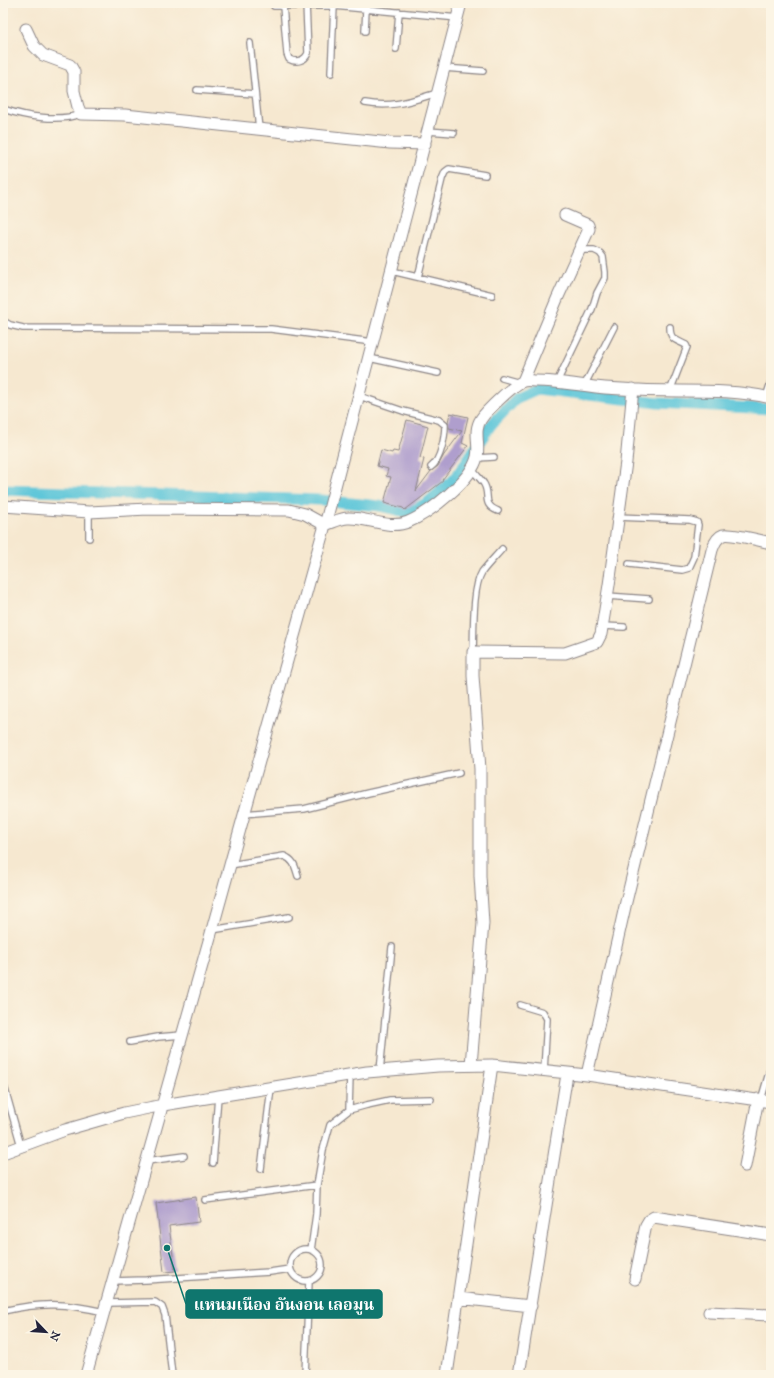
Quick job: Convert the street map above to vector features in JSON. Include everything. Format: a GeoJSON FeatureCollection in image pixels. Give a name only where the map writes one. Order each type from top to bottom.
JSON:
{"type":"FeatureCollection","features":[{"type":"Feature","properties":{"kind":"street"},"geometry":{"type":"LineString","coordinates":[[86,1375],[334,492],[461,3]]}},
{"type":"Feature","properties":{"kind":"street"},"geometry":{"type":"LineString","coordinates":[[26,28],[34,46],[43,55],[70,65],[74,72],[74,91],[81,114],[125,115],[198,124],[390,143],[425,144]]}},
{"type":"Feature","properties":{"kind":"street"},"geometry":{"type":"LineString","coordinates":[[3,506],[89,512],[148,510],[289,510],[326,520],[348,518],[364,519],[396,525],[407,523],[435,506],[453,491],[472,469],[477,453],[477,428],[481,419],[501,398],[522,382],[590,226],[565,215]]}},
{"type":"Feature","properties":{"kind":"street"},"geometry":{"type":"LineString","coordinates":[[522,382],[557,382],[633,393],[670,391],[732,391],[768,398]]}},
{"type":"Feature","properties":{"kind":"street"},"geometry":{"type":"LineString","coordinates":[[471,1065],[483,923],[480,876],[480,769],[473,676],[473,652],[565,653],[597,642],[601,634],[607,596],[622,489],[633,393]]}},
{"type":"Feature","properties":{"kind":"street"},"geometry":{"type":"LineString","coordinates":[[587,1075],[626,902],[712,550],[716,540],[723,535],[731,535],[771,543]]}},
{"type":"Feature","properties":{"kind":"street"},"geometry":{"type":"LineString","coordinates":[[448,1375],[492,1065]]}},
{"type":"Feature","properties":{"kind":"street"},"geometry":{"type":"LineString","coordinates":[[3,1153],[65,1130],[124,1113],[163,1105],[380,1071],[438,1066],[492,1065],[587,1075],[763,1100],[745,1166]]}},
{"type":"Feature","properties":{"kind":"street"},"geometry":{"type":"LineString","coordinates":[[519,1375],[567,1074]]}},
{"type":"Feature","properties":{"kind":"street"},"geometry":{"type":"LineString","coordinates":[[635,1279],[646,1225],[649,1220],[654,1217],[771,1235]]}},
{"type":"Feature","properties":{"kind":"street"},"geometry":{"type":"LineString","coordinates":[[458,1298],[531,1306]]}},
{"type":"Feature","properties":{"kind":"street"},"geometry":{"type":"LineString","coordinates":[[709,1312],[771,1315]]}},
{"type":"Feature","properties":{"kind":"lane"},"geometry":{"type":"LineString","coordinates":[[284,6],[287,54],[289,59],[294,61],[302,60],[306,57],[308,52],[306,5]]}},
{"type":"Feature","properties":{"kind":"lane"},"geometry":{"type":"LineString","coordinates":[[274,6],[334,6],[458,18]]}},
{"type":"Feature","properties":{"kind":"lane"},"geometry":{"type":"LineString","coordinates":[[331,73],[334,6]]}},
{"type":"Feature","properties":{"kind":"lane"},"geometry":{"type":"LineString","coordinates":[[364,31],[366,9]]}},
{"type":"Feature","properties":{"kind":"lane"},"geometry":{"type":"LineString","coordinates":[[396,49],[399,12]]}},
{"type":"Feature","properties":{"kind":"lane"},"geometry":{"type":"LineString","coordinates":[[250,43],[259,129]]}},
{"type":"Feature","properties":{"kind":"lane"},"geometry":{"type":"LineString","coordinates":[[444,68],[483,71]]}},
{"type":"Feature","properties":{"kind":"lane"},"geometry":{"type":"LineString","coordinates":[[198,90],[255,94]]}},
{"type":"Feature","properties":{"kind":"lane"},"geometry":{"type":"LineString","coordinates":[[365,103],[386,106],[438,93]]}},
{"type":"Feature","properties":{"kind":"lane"},"geometry":{"type":"LineString","coordinates":[[3,109],[57,119],[81,114]]}},
{"type":"Feature","properties":{"kind":"lane"},"geometry":{"type":"LineString","coordinates":[[428,131],[454,133]]}},
{"type":"Feature","properties":{"kind":"lane"},"geometry":{"type":"LineString","coordinates":[[418,277],[445,172],[449,169],[485,175]]}},
{"type":"Feature","properties":{"kind":"lane"},"geometry":{"type":"LineString","coordinates":[[557,382],[605,278],[602,256],[600,253],[594,250],[579,250]]}},
{"type":"Feature","properties":{"kind":"lane"},"geometry":{"type":"LineString","coordinates":[[392,271],[492,295]]}},
{"type":"Feature","properties":{"kind":"lane"},"geometry":{"type":"LineString","coordinates":[[3,321],[10,325],[23,328],[271,329],[373,342]]}},
{"type":"Feature","properties":{"kind":"lane"},"geometry":{"type":"LineString","coordinates":[[670,327],[670,335],[687,347],[670,391]]}},
{"type":"Feature","properties":{"kind":"lane"},"geometry":{"type":"LineString","coordinates":[[584,386],[614,328]]}},
{"type":"Feature","properties":{"kind":"lane"},"geometry":{"type":"LineString","coordinates":[[369,358],[438,373]]}},
{"type":"Feature","properties":{"kind":"lane"},"geometry":{"type":"LineString","coordinates":[[502,378],[522,382]]}},
{"type":"Feature","properties":{"kind":"lane"},"geometry":{"type":"LineString","coordinates":[[768,398],[771,382]]}},
{"type":"Feature","properties":{"kind":"lane"},"geometry":{"type":"LineString","coordinates":[[359,396],[403,411],[439,420],[445,424],[445,434],[439,453],[436,462],[431,467]]}},
{"type":"Feature","properties":{"kind":"lane"},"geometry":{"type":"LineString","coordinates":[[477,453],[494,457]]}},
{"type":"Feature","properties":{"kind":"lane"},"geometry":{"type":"LineString","coordinates":[[472,469],[484,484],[488,503],[491,508],[498,511]]}},
{"type":"Feature","properties":{"kind":"lane"},"geometry":{"type":"LineString","coordinates":[[89,512],[89,538]]}},
{"type":"Feature","properties":{"kind":"lane"},"geometry":{"type":"LineString","coordinates":[[617,517],[690,520],[697,522],[698,525],[694,557],[689,568],[682,570],[629,564]]}},
{"type":"Feature","properties":{"kind":"lane"},"geometry":{"type":"LineString","coordinates":[[473,652],[474,618],[478,581],[482,572],[502,549]]}},
{"type":"Feature","properties":{"kind":"lane"},"geometry":{"type":"LineString","coordinates":[[607,596],[649,599]]}},
{"type":"Feature","properties":{"kind":"lane"},"geometry":{"type":"LineString","coordinates":[[602,626],[624,627]]}},
{"type":"Feature","properties":{"kind":"lane"},"geometry":{"type":"LineString","coordinates":[[244,814],[304,809],[459,773]]}},
{"type":"Feature","properties":{"kind":"lane"},"geometry":{"type":"LineString","coordinates":[[230,865],[284,856],[295,864],[298,876]]}},
{"type":"Feature","properties":{"kind":"lane"},"geometry":{"type":"LineString","coordinates":[[212,930],[289,917]]}},
{"type":"Feature","properties":{"kind":"lane"},"geometry":{"type":"LineString","coordinates":[[380,1071],[392,947]]}},
{"type":"Feature","properties":{"kind":"lane"},"geometry":{"type":"LineString","coordinates":[[520,1005],[543,1012],[547,1018],[544,1071]]}},
{"type":"Feature","properties":{"kind":"lane"},"geometry":{"type":"LineString","coordinates":[[130,1042],[158,1037],[182,1035]]}},
{"type":"Feature","properties":{"kind":"lane"},"geometry":{"type":"LineString","coordinates":[[763,1100],[771,1066]]}},
{"type":"Feature","properties":{"kind":"lane"},"geometry":{"type":"LineString","coordinates":[[349,1110],[350,1075]]}},
{"type":"Feature","properties":{"kind":"lane"},"geometry":{"type":"LineString","coordinates":[[4,1088],[21,1146]]}},
{"type":"Feature","properties":{"kind":"lane"},"geometry":{"type":"LineString","coordinates":[[261,1170],[271,1088]]}},
{"type":"Feature","properties":{"kind":"lane"},"geometry":{"type":"LineString","coordinates":[[214,1163],[218,1096]]}},
{"type":"Feature","properties":{"kind":"lane"},"geometry":{"type":"LineString","coordinates":[[311,1250],[316,1214],[317,1185],[323,1150],[330,1125],[349,1110],[368,1105],[390,1100],[431,1099]]}},
{"type":"Feature","properties":{"kind":"lane"},"geometry":{"type":"LineString","coordinates":[[147,1161],[184,1156]]}},
{"type":"Feature","properties":{"kind":"lane"},"geometry":{"type":"LineString","coordinates":[[205,1200],[317,1185]]}},
{"type":"Feature","properties":{"kind":"lane"},"geometry":{"type":"LineString","coordinates":[[305,1249],[311,1250],[319,1257],[321,1265],[317,1276],[309,1281],[298,1279],[293,1275],[290,1268],[290,1262],[293,1255],[298,1251],[305,1249]]}},
{"type":"Feature","properties":{"kind":"lane"},"geometry":{"type":"LineString","coordinates":[[112,1281],[270,1272],[290,1268]]}},
{"type":"Feature","properties":{"kind":"lane"},"geometry":{"type":"LineString","coordinates":[[305,1375],[309,1281]]}},
{"type":"Feature","properties":{"kind":"lane"},"geometry":{"type":"LineString","coordinates":[[3,1310],[21,1306],[49,1304],[105,1308],[154,1302],[162,1307],[165,1315],[172,1375]]}},
{"type":"Feature","properties":{"kind":"building"},"geometry":{"type":"Polygon","coordinates":[[[450,413],[468,417],[462,443],[468,446],[442,480],[443,481],[405,510],[403,508],[384,503],[391,477],[386,476],[388,469],[377,466],[381,450],[392,453],[393,451],[398,452],[407,420],[428,426],[420,458],[424,459],[416,491],[431,471],[438,466],[444,455],[462,431],[449,428],[448,422],[450,413]]]}},
{"type":"Feature","properties":{"kind":"building"},"geometry":{"type":"Polygon","coordinates":[[[196,1197],[199,1222],[169,1226],[175,1271],[164,1272],[156,1203],[196,1197]]]}},
{"type":"Feature","properties":{"kind":"waterway"},"geometry":{"type":"LineString","coordinates":[[3,490],[321,500],[380,506],[409,513],[428,502],[455,478],[491,425],[517,398],[537,389],[658,403],[771,409]]}},
{"type":"Feature","properties":{"kind":"place","name":"แหนมเนือง อันงอน เลอมูน"},"geometry":{"type":"Point","coordinates":[167,1248]}}]}
